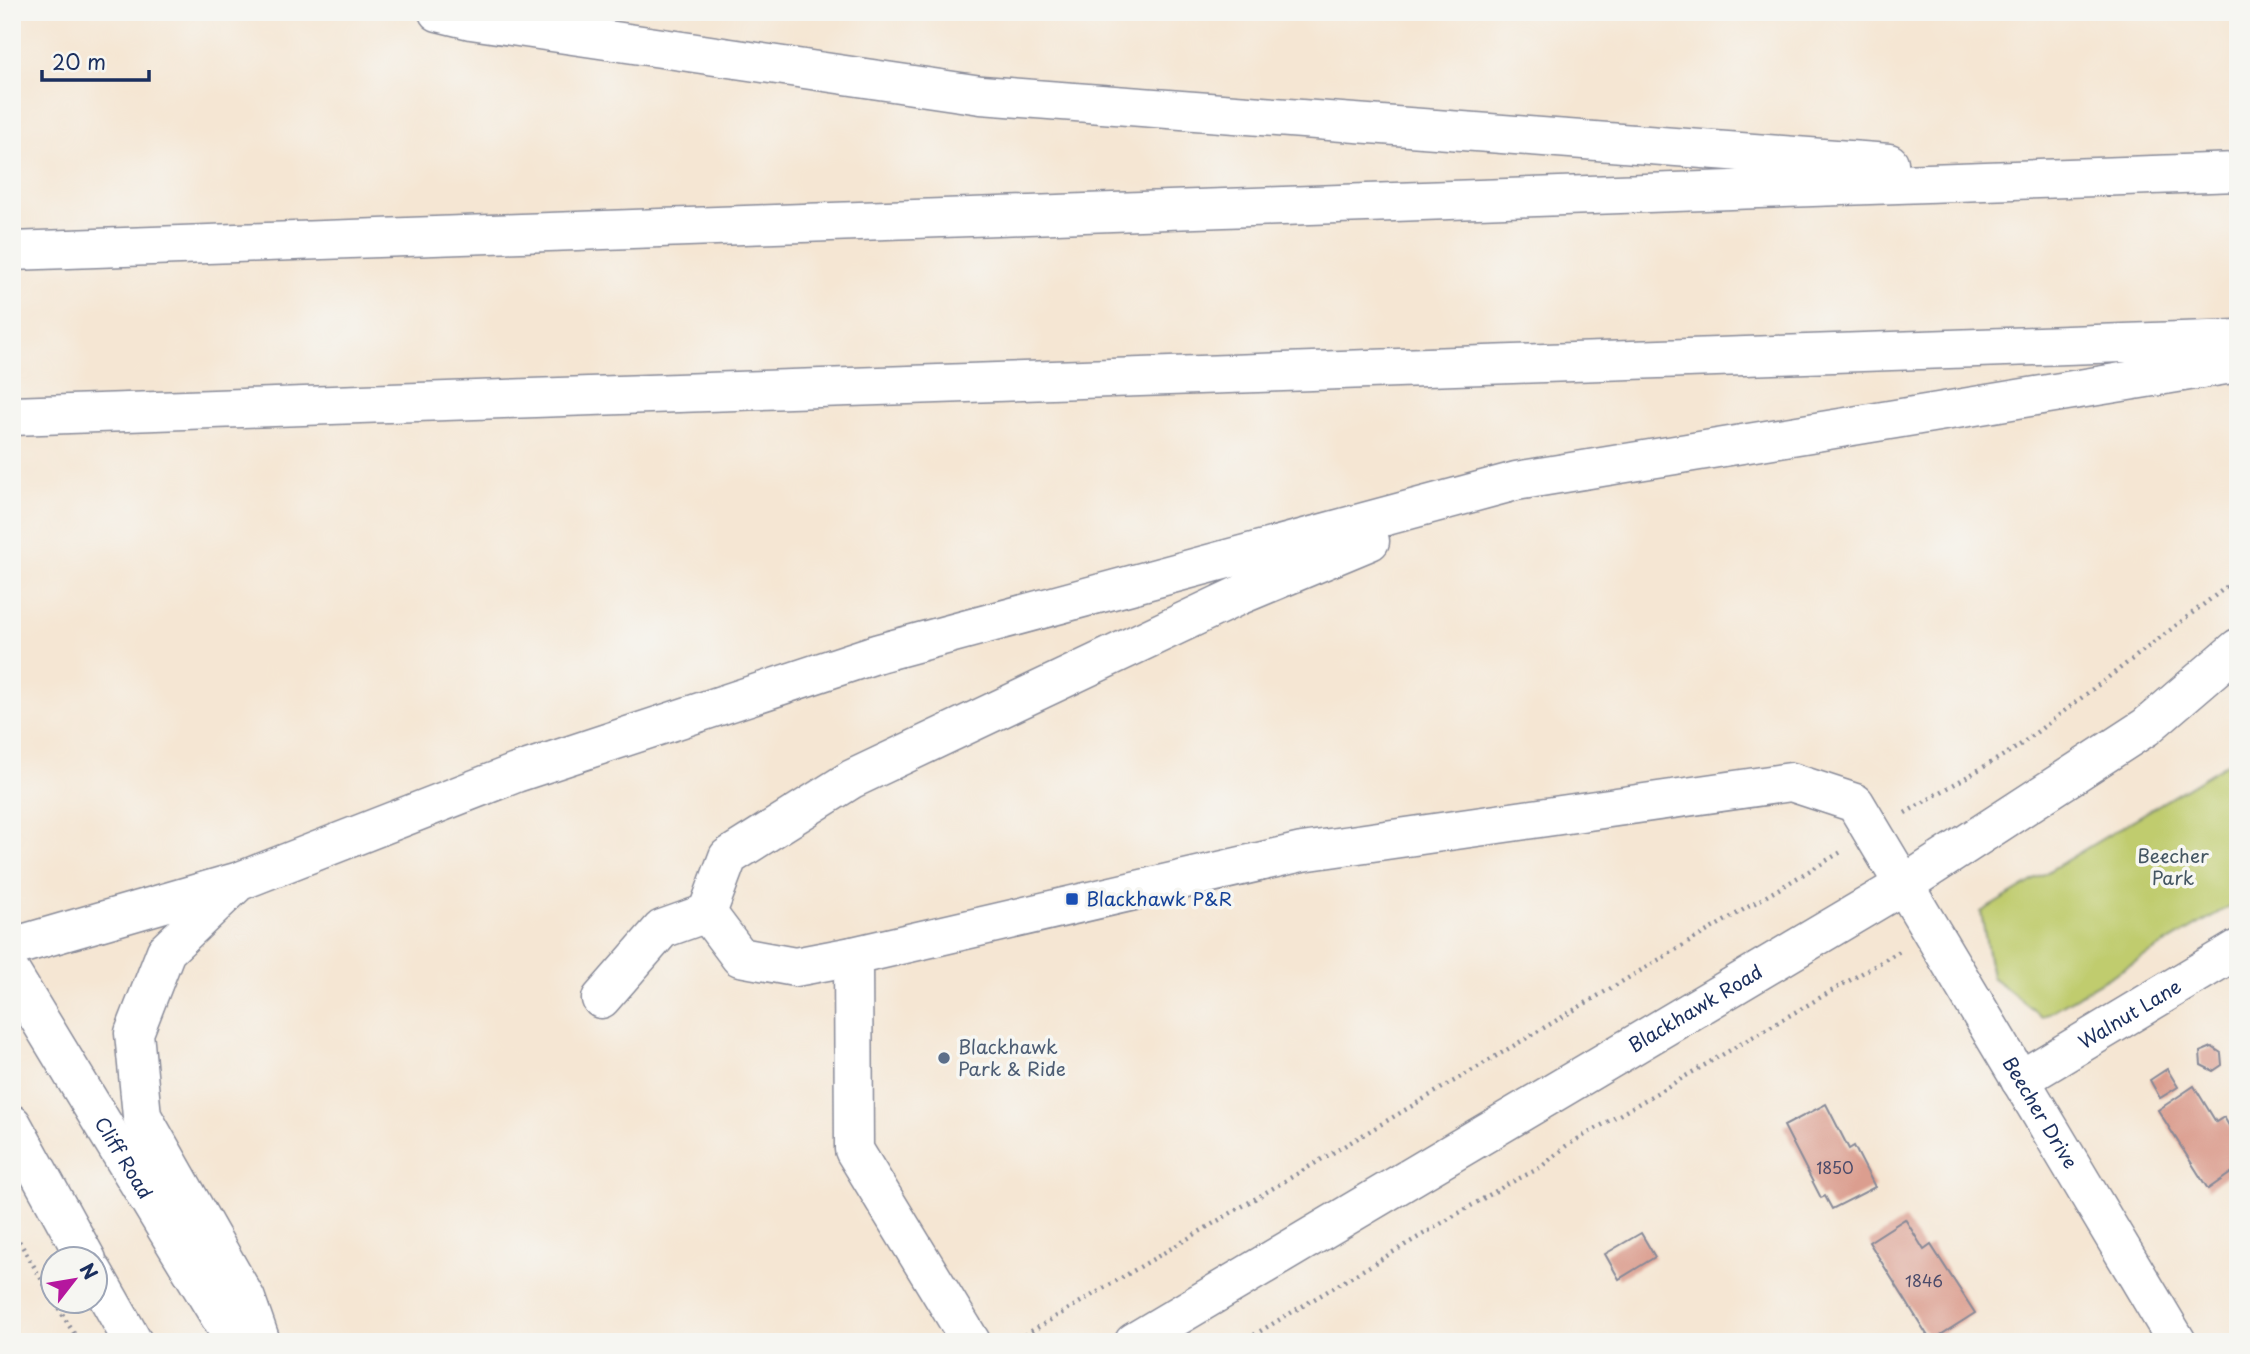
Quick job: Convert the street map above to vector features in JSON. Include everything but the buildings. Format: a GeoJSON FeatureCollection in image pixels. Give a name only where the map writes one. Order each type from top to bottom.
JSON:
{"type":"FeatureCollection","features":[{"type":"Feature","properties":{"kind":"main road"},"geometry":{"type":"LineString","coordinates":[[438,12],[471,20],[981,95],[2083,178]]}},
{"type":"Feature","properties":{"kind":"main road"},"geometry":{"type":"LineString","coordinates":[[12,251],[2238,172]]}},
{"type":"Feature","properties":{"kind":"main road"},"geometry":{"type":"LineString","coordinates":[[12,416],[2238,339]]}},
{"type":"Feature","properties":{"kind":"main road"},"geometry":{"type":"LineString","coordinates":[[12,947],[240,881],[516,773],[879,653],[1516,481],[2238,363]]}},
{"type":"Feature","properties":{"kind":"main road"},"geometry":{"type":"LineString","coordinates":[[601,999],[662,929],[707,913],[728,857],[852,779],[1238,596],[1516,481]]}},
{"type":"Feature","properties":{"kind":"main road","name":"Blackhawk Road"},"geometry":{"type":"LineString","coordinates":[[1134,1342],[1905,884],[2146,727],[2238,649]]}},
{"type":"Feature","properties":{"kind":"main road","name":"Beecher Drive"},"geometry":{"type":"LineString","coordinates":[[707,913],[740,957],[795,967],[853,956],[1302,852],[1791,782],[1855,803],[2177,1342]]}},
{"type":"Feature","properties":{"kind":"main road"},"geometry":{"type":"LineString","coordinates":[[240,881],[166,951],[134,1033],[142,1116],[246,1299],[261,1342]]}},
{"type":"Feature","properties":{"kind":"main road","name":"Walnut Lane"},"geometry":{"type":"LineString","coordinates":[[2020,1080],[2238,949]]}},
{"type":"Feature","properties":{"kind":"main road"},"geometry":{"type":"LineString","coordinates":[[853,956],[854,1150],[971,1342]]}},
{"type":"Feature","properties":{"kind":"main road","name":"Cliff Road"},"geometry":{"type":"LineString","coordinates":[[12,974],[236,1342]]}},
{"type":"Feature","properties":{"kind":"main road"},"geometry":{"type":"LineString","coordinates":[[12,1124],[80,1246]]}},
{"type":"Feature","properties":{"kind":"main road"},"geometry":{"type":"LineString","coordinates":[[108,1298],[133,1342]]}},
{"type":"Feature","properties":{"kind":"path"},"geometry":{"type":"LineString","coordinates":[[1013,1342],[2016,747],[2238,578]]}},
{"type":"Feature","properties":{"kind":"path"},"geometry":{"type":"LineString","coordinates":[[1242,1342],[1506,1185],[1540,1168],[1566,1146],[1887,959],[1932,929]]}},
{"type":"Feature","properties":{"kind":"path"},"geometry":{"type":"LineString","coordinates":[[12,1229],[38,1272]]}},
{"type":"Feature","properties":{"kind":"path"},"geometry":{"type":"LineString","coordinates":[[64,1316],[79,1342]]}},
{"type":"Feature","properties":{"kind":"green space","name":"Beecher Park"},"geometry":{"type":"Polygon","coordinates":[[[2238,757],[2238,901],[2042,1017],[1992,977],[1981,912],[2238,757]]]}},
{"type":"Feature","properties":{"kind":"place","name":"Blackhawk P&R"},"geometry":{"type":"Point","coordinates":[1072,899]}},
{"type":"Feature","properties":{"kind":"place","name":"Blackhawk Park & Ride"},"geometry":{"type":"Point","coordinates":[944,1058]}}]}
